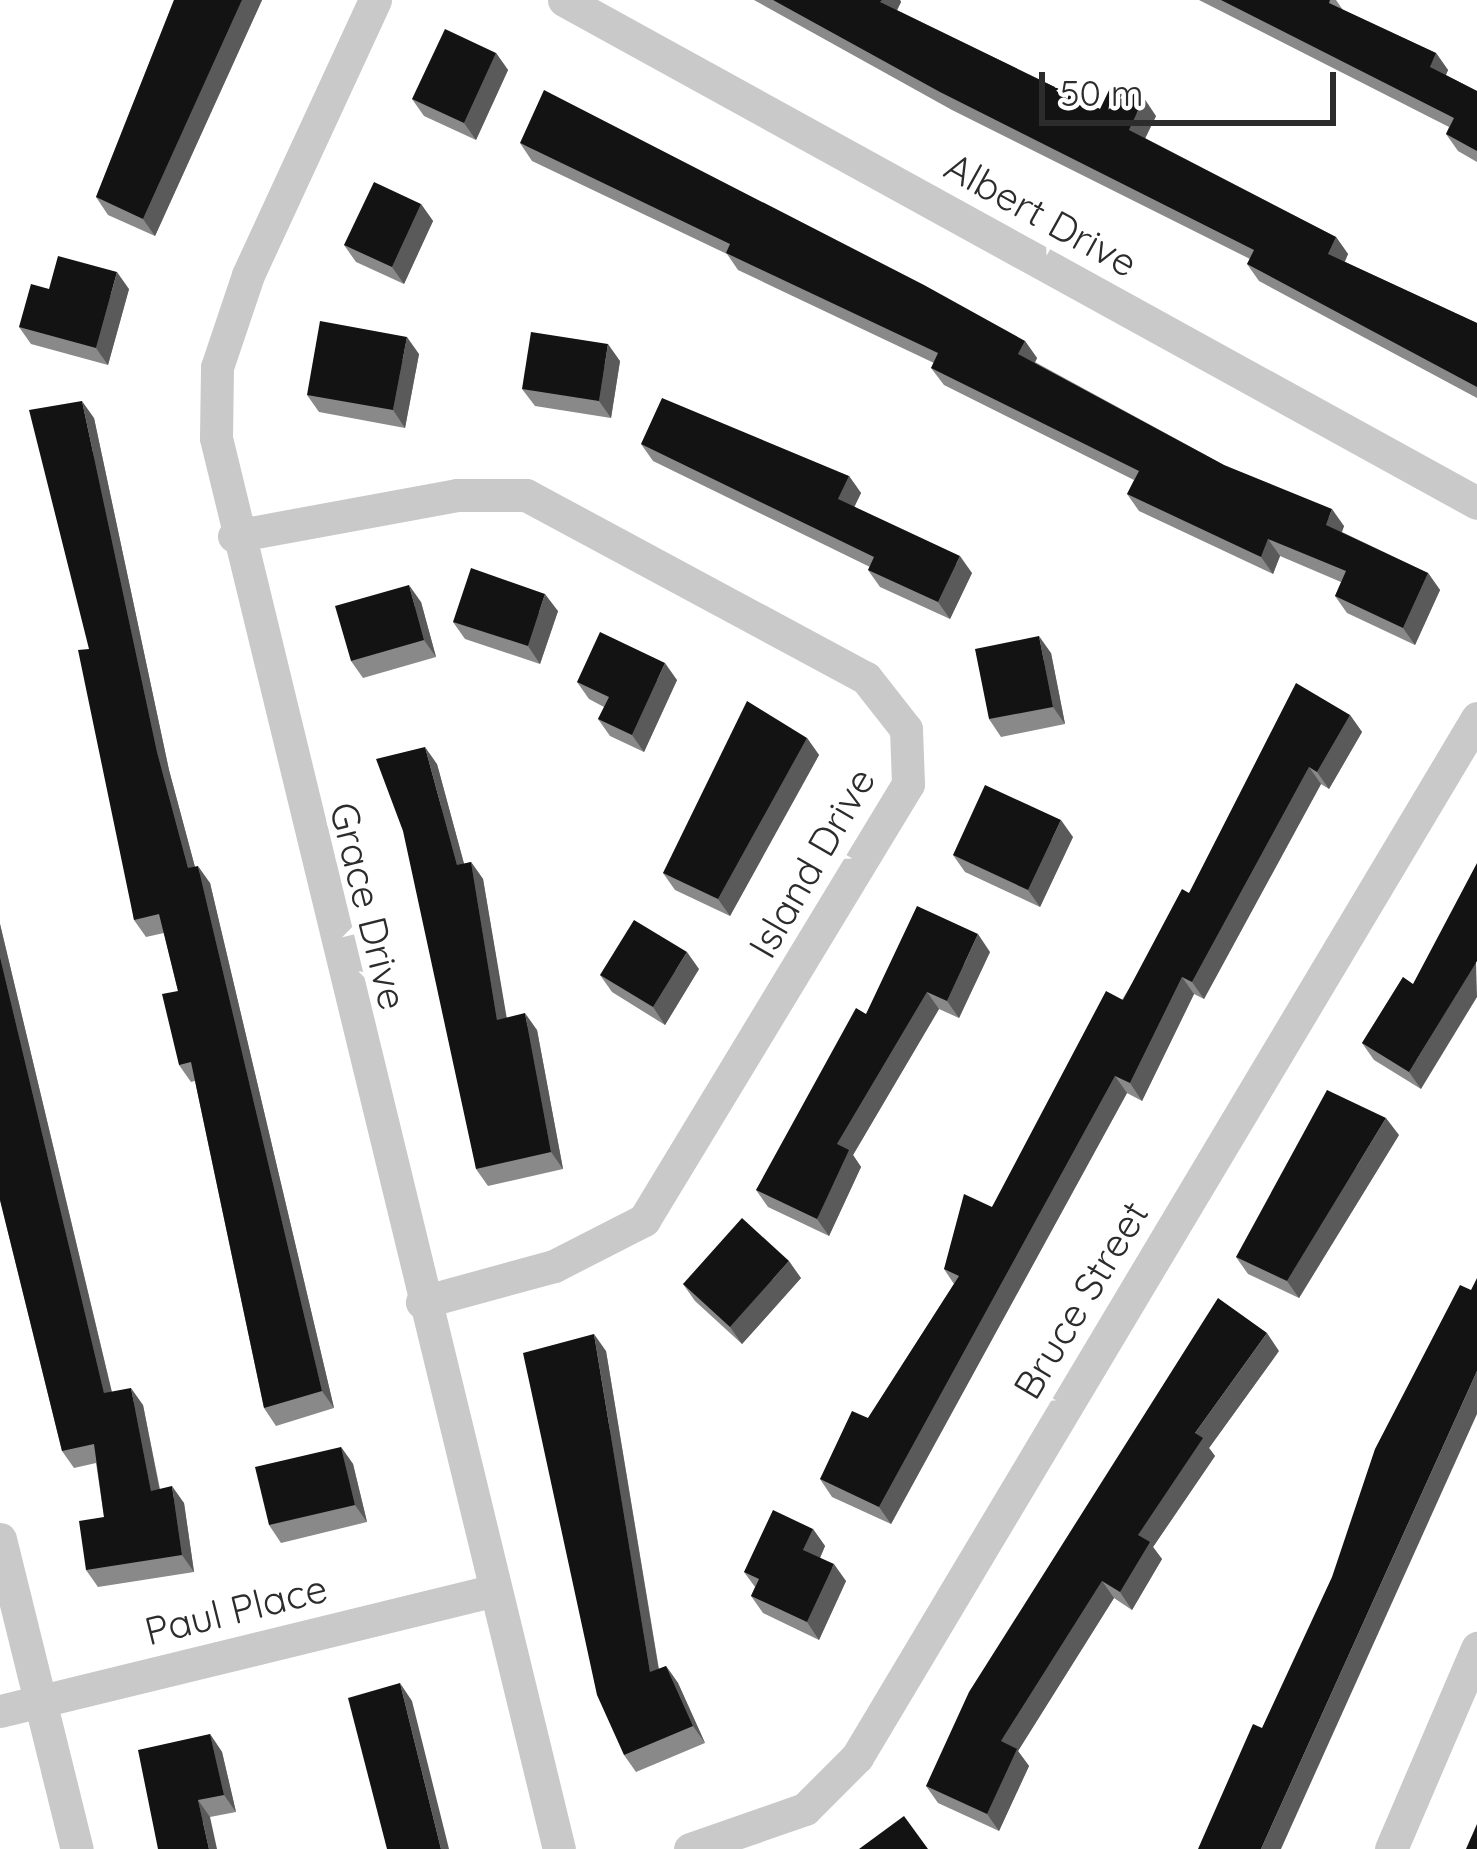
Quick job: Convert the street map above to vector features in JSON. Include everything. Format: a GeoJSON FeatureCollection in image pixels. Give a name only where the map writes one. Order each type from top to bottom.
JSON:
{"type":"FeatureCollection","features":[{"type":"Feature","properties":{"kind":"street","name":"Grace Drive"},"geometry":{"type":"LineString","coordinates":[[375,0],[217,368],[234,536],[559,1849]]}},
{"type":"Feature","properties":{"kind":"street","name":"Albert Drive"},"geometry":{"type":"LineString","coordinates":[[564,0],[1477,503]]}},
{"type":"Feature","properties":{"kind":"street","name":"Island Drive"},"geometry":{"type":"LineString","coordinates":[[234,536],[457,495],[526,495],[866,678],[907,730],[908,784],[644,1220],[591,1252],[422,1302]]}},
{"type":"Feature","properties":{"kind":"street","name":"Bruce Street"},"geometry":{"type":"LineString","coordinates":[[690,1849],[806,1809],[857,1756],[1477,718]]}},
{"type":"Feature","properties":{"kind":"street"},"geometry":{"type":"LineString","coordinates":[[0,1539],[77,1849]]}},
{"type":"Feature","properties":{"kind":"street","name":"Paul Place"},"geometry":{"type":"LineString","coordinates":[[0,1711],[492,1592]]}},
{"type":"Feature","properties":{"kind":"street"},"geometry":{"type":"LineString","coordinates":[[1391,1849],[1477,1648]]}},
{"type":"Feature","properties":{"kind":"building"},"geometry":{"type":"Polygon","coordinates":[[[174,0],[242,0],[143,219],[96,197],[174,0]]]}},
{"type":"Feature","properties":{"kind":"building"},"geometry":{"type":"Polygon","coordinates":[[[773,0],[882,0],[1100,109],[1112,84],[1144,98],[1129,130],[1336,237],[1328,254],[1477,323],[1477,387],[1247,264],[1254,250],[940,92],[773,0]]]}},
{"type":"Feature","properties":{"kind":"building"},"geometry":{"type":"Polygon","coordinates":[[[1221,0],[1330,0],[1436,53],[1430,67],[1477,91],[1477,151],[1446,134],[1454,118],[1221,0]]]}},
{"type":"Feature","properties":{"kind":"building"},"geometry":{"type":"Polygon","coordinates":[[[445,29],[496,53],[464,123],[412,99],[445,29]]]}},
{"type":"Feature","properties":{"kind":"building"},"geometry":{"type":"Polygon","coordinates":[[[544,90],[924,285],[1025,341],[1018,354],[1224,465],[1332,509],[1326,525],[1428,573],[1403,628],[1335,596],[1346,571],[1268,539],[1261,557],[1127,494],[1139,471],[931,368],[938,353],[726,253],[730,244],[520,143],[544,90]]]}},
{"type":"Feature","properties":{"kind":"building"},"geometry":{"type":"Polygon","coordinates":[[[374,182],[421,204],[392,267],[344,245],[374,182]]]}},
{"type":"Feature","properties":{"kind":"building"},"geometry":{"type":"Polygon","coordinates":[[[58,256],[117,272],[96,348],[19,327],[31,284],[49,289],[58,256]]]}},
{"type":"Feature","properties":{"kind":"building"},"geometry":{"type":"Polygon","coordinates":[[[320,321],[407,337],[393,410],[307,395],[320,321]]]}},
{"type":"Feature","properties":{"kind":"building"},"geometry":{"type":"Polygon","coordinates":[[[531,332],[608,344],[599,401],[522,389],[531,332]]]}},
{"type":"Feature","properties":{"kind":"building"},"geometry":{"type":"Polygon","coordinates":[[[662,398],[849,476],[838,499],[960,556],[938,602],[868,570],[874,557],[641,444],[662,398]]]}},
{"type":"Feature","properties":{"kind":"building"},"geometry":{"type":"Polygon","coordinates":[[[82,401],[157,752],[188,868],[198,866],[322,1391],[264,1408],[191,1062],[179,1065],[162,994],[178,991],[159,914],[134,920],[78,650],[89,649],[29,410],[82,401]]]}},
{"type":"Feature","properties":{"kind":"building"},"geometry":{"type":"Polygon","coordinates":[[[471,568],[545,594],[528,646],[453,622],[471,568]]]}},
{"type":"Feature","properties":{"kind":"building"},"geometry":{"type":"Polygon","coordinates":[[[409,585],[424,640],[351,661],[335,606],[409,585]]]}},
{"type":"Feature","properties":{"kind":"building"},"geometry":{"type":"Polygon","coordinates":[[[600,632],[665,663],[632,735],[598,719],[609,697],[577,682],[600,632]]]}},
{"type":"Feature","properties":{"kind":"building"},"geometry":{"type":"Polygon","coordinates":[[[1039,636],[1053,707],[989,719],[975,649],[1039,636]]]}},
{"type":"Feature","properties":{"kind":"building"},"geometry":{"type":"Polygon","coordinates":[[[1296,683],[1350,715],[1317,772],[1309,767],[1192,982],[1182,977],[1130,1083],[1115,1076],[879,1507],[820,1479],[852,1411],[868,1418],[959,1276],[944,1269],[964,1194],[992,1207],[1106,991],[1123,1000],[1182,889],[1189,893],[1296,683]]]}},
{"type":"Feature","properties":{"kind":"building"},"geometry":{"type":"Polygon","coordinates":[[[747,701],[807,738],[718,899],[663,873],[747,701]]]}},
{"type":"Feature","properties":{"kind":"building"},"geometry":{"type":"Polygon","coordinates":[[[425,747],[457,865],[471,862],[497,1020],[525,1013],[551,1152],[476,1169],[403,831],[376,759],[425,747]]]}},
{"type":"Feature","properties":{"kind":"building"},"geometry":{"type":"Polygon","coordinates":[[[985,785],[1061,820],[1028,890],[953,855],[985,785]]]}},
{"type":"Feature","properties":{"kind":"building"},"geometry":{"type":"Polygon","coordinates":[[[1477,863],[1477,961],[1409,1072],[1362,1043],[1403,977],[1413,984],[1477,863]]]}},
{"type":"Feature","properties":{"kind":"building"},"geometry":{"type":"Polygon","coordinates":[[[917,906],[978,934],[947,1001],[927,992],[837,1144],[849,1150],[817,1219],[756,1190],[856,1008],[866,1014],[917,906]]]}},
{"type":"Feature","properties":{"kind":"building"},"geometry":{"type":"Polygon","coordinates":[[[634,920],[687,952],[653,1007],[600,975],[634,920]]]}},
{"type":"Feature","properties":{"kind":"building"},"geometry":{"type":"Polygon","coordinates":[[[0,957],[104,1393],[131,1388],[151,1491],[172,1486],[182,1555],[86,1570],[79,1521],[104,1517],[94,1444],[62,1451],[0,1200],[0,957]]]}},
{"type":"Feature","properties":{"kind":"building"},"geometry":{"type":"Polygon","coordinates":[[[1327,1090],[1386,1118],[1287,1281],[1236,1257],[1327,1090]]]}},
{"type":"Feature","properties":{"kind":"building"},"geometry":{"type":"Polygon","coordinates":[[[742,1218],[789,1261],[730,1327],[683,1284],[742,1218]]]}},
{"type":"Feature","properties":{"kind":"building"},"geometry":{"type":"Polygon","coordinates":[[[1477,1278],[1477,1371],[1261,1849],[1198,1849],[1253,1724],[1262,1728],[1332,1577],[1375,1449],[1460,1285],[1471,1290],[1477,1278]]]}},
{"type":"Feature","properties":{"kind":"building"},"geometry":{"type":"Polygon","coordinates":[[[1218,1298],[1267,1333],[1195,1433],[1203,1438],[1138,1535],[1150,1542],[1120,1592],[1102,1581],[1001,1741],[1017,1749],[987,1814],[926,1786],[969,1692],[1218,1298]]]}},
{"type":"Feature","properties":{"kind":"building"},"geometry":{"type":"Polygon","coordinates":[[[594,1334],[650,1672],[666,1666],[693,1726],[624,1755],[597,1695],[523,1353],[594,1334]]]}},
{"type":"Feature","properties":{"kind":"building"},"geometry":{"type":"Polygon","coordinates":[[[341,1447],[355,1505],[269,1525],[255,1467],[341,1447]]]}},
{"type":"Feature","properties":{"kind":"building"},"geometry":{"type":"Polygon","coordinates":[[[773,1510],[813,1529],[803,1550],[834,1564],[807,1622],[751,1596],[759,1579],[744,1572],[773,1510]]]}},
{"type":"Feature","properties":{"kind":"building"},"geometry":{"type":"Polygon","coordinates":[[[400,1683],[441,1849],[387,1849],[348,1698],[400,1683]]]}},
{"type":"Feature","properties":{"kind":"building"},"geometry":{"type":"Polygon","coordinates":[[[210,1734],[224,1795],[198,1800],[209,1849],[158,1849],[138,1750],[210,1734]]]}},
{"type":"Feature","properties":{"kind":"building"},"geometry":{"type":"Polygon","coordinates":[[[904,1816],[928,1849],[859,1849],[904,1816]]]}},
{"type":"Feature","properties":{"kind":"building"},"geometry":{"type":"Polygon","coordinates":[[[1477,1824],[1477,1849],[1466,1849],[1477,1824]]]}}]}
